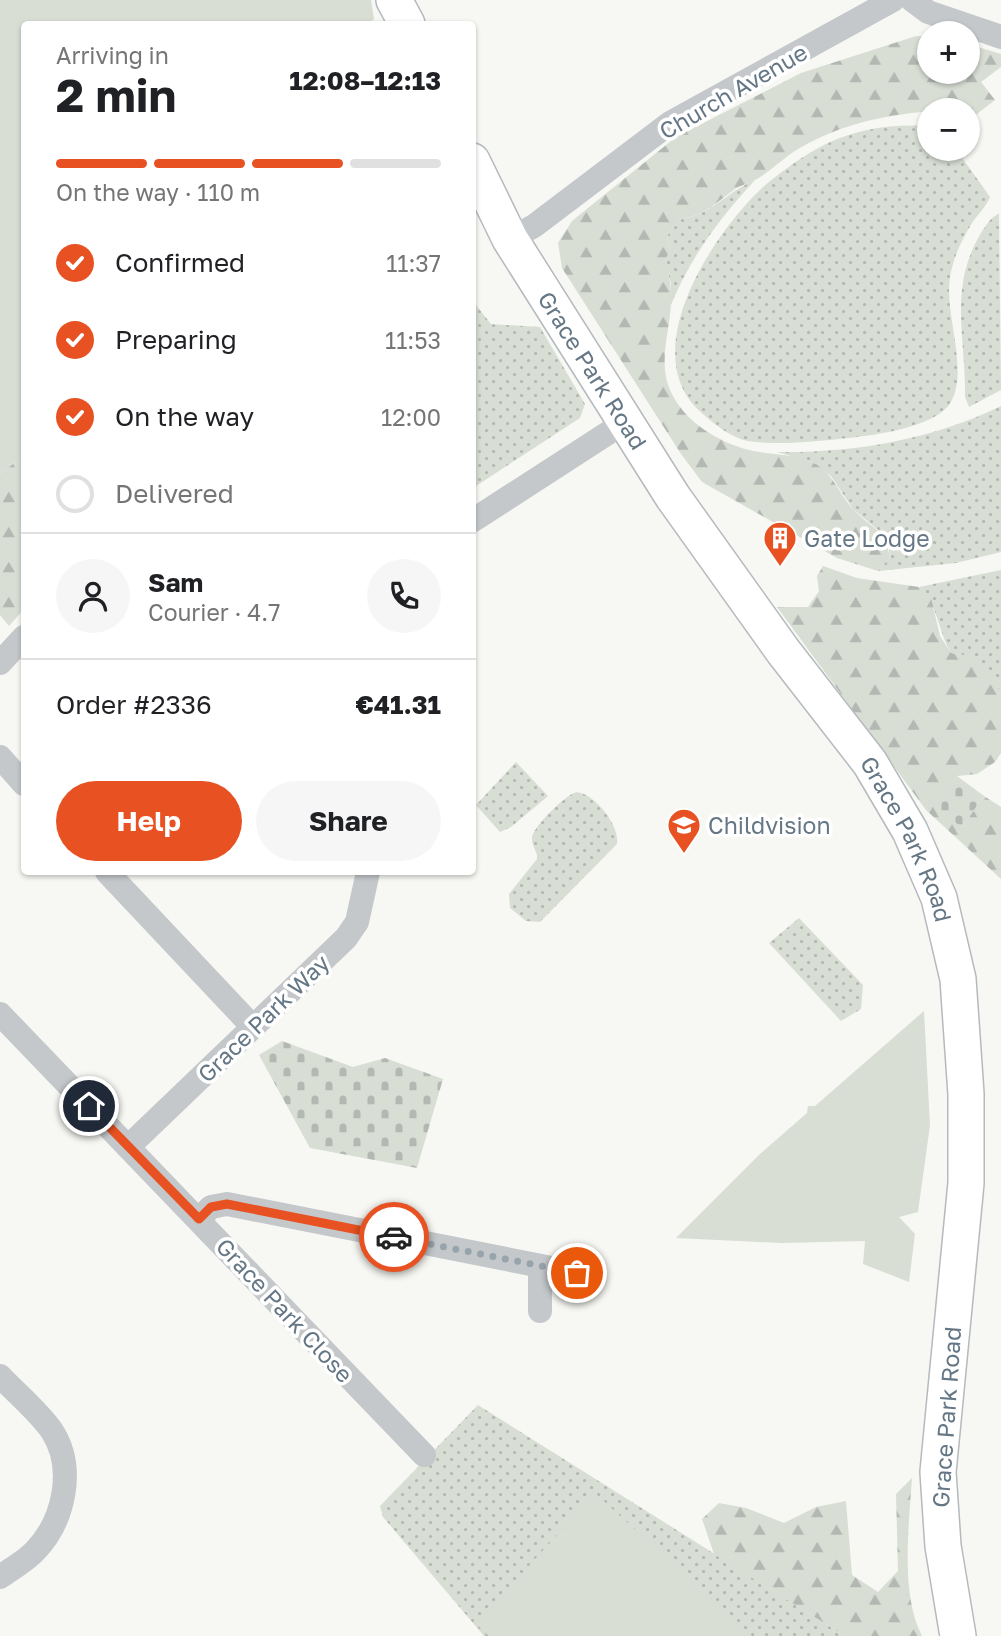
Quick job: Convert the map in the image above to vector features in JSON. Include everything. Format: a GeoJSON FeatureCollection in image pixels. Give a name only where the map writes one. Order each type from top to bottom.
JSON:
{"type":"FeatureCollection","features":[{"type":"Feature","properties":{"kind":"street","name":"Church Avenue"},"geometry":{"type":"LineString","coordinates":[[510,239],[534,226],[670,123],[893,0]]}},
{"type":"Feature","properties":{"kind":"street"},"geometry":{"type":"LineString","coordinates":[[912,0],[928,12],[1001,37]]}},
{"type":"Feature","properties":{"kind":"street","name":"Grace Park Road"},"geometry":{"type":"LineString","coordinates":[[476,169],[510,239],[688,520],[783,651],[870,764],[910,831],[927,866],[947,922],[960,996],[966,1094],[966,1183],[938,1472],[943,1546],[958,1636]]}},
{"type":"Feature","properties":{"kind":"street"},"geometry":{"type":"LineString","coordinates":[[476,518],[625,422]]}},
{"type":"Feature","properties":{"kind":"street"},"geometry":{"type":"LineString","coordinates":[[0,663],[21,640]]}},
{"type":"Feature","properties":{"kind":"street"},"geometry":{"type":"LineString","coordinates":[[0,758],[21,781]]}},
{"type":"Feature","properties":{"kind":"street"},"geometry":{"type":"LineString","coordinates":[[110,875],[253,1027]]}},
{"type":"Feature","properties":{"kind":"street","name":"Grace Park Way"},"geometry":{"type":"LineString","coordinates":[[128,1147],[351,930],[361,907],[367,875]]}},
{"type":"Feature","properties":{"kind":"street","name":"Grace Park Close"},"geometry":{"type":"LineString","coordinates":[[0,1014],[424,1455]]}},
{"type":"Feature","properties":{"kind":"street"},"geometry":{"type":"LineString","coordinates":[[199,1219],[211,1207],[227,1204],[577,1273]]}},
{"type":"Feature","properties":{"kind":"street"},"geometry":{"type":"LineString","coordinates":[[540,1266],[540,1311]]}},
{"type":"Feature","properties":{"kind":"street"},"geometry":{"type":"LineString","coordinates":[[0,1376],[52,1432],[64,1462],[64,1492],[57,1522],[34,1552],[0,1577]]}},
{"type":"Feature","properties":{"kind":"green space"},"geometry":{"type":"Polygon","coordinates":[[[0,0],[371,0],[374,19],[372,21],[21,21],[21,457],[0,474],[0,0]]]}},
{"type":"Feature","properties":{"kind":"green space"},"geometry":{"type":"Polygon","coordinates":[[[916,36],[917,84],[980,84],[980,48],[1001,54],[1001,67],[981,82],[995,100],[980,112],[980,98],[917,98],[917,113],[860,123],[818,138],[703,212],[680,219],[667,236],[671,248],[665,260],[671,297],[665,373],[679,406],[705,430],[727,442],[749,450],[804,459],[819,466],[853,509],[881,534],[890,557],[878,571],[837,558],[702,482],[681,454],[562,268],[558,243],[572,221],[676,137],[801,73],[916,36]]]}},
{"type":"Feature","properties":{"kind":"green space"},"geometry":{"type":"Polygon","coordinates":[[[917,126],[917,161],[964,161],[990,197],[961,242],[950,277],[950,308],[958,374],[951,402],[944,411],[919,424],[849,438],[772,443],[748,441],[718,427],[683,390],[675,361],[677,330],[687,297],[702,266],[741,210],[761,189],[792,164],[838,139],[864,131],[917,126]]]}},
{"type":"Feature","properties":{"kind":"green space"},"geometry":{"type":"Polygon","coordinates":[[[755,180],[707,238],[671,305],[671,283],[664,260],[671,248],[667,236],[680,219],[701,213],[755,180]]]}},
{"type":"Feature","properties":{"kind":"green space"},"geometry":{"type":"Polygon","coordinates":[[[999,214],[1001,390],[969,407],[965,397],[961,313],[965,273],[981,233],[991,219],[999,214]]]}},
{"type":"Feature","properties":{"kind":"green space"},"geometry":{"type":"Polygon","coordinates":[[[476,305],[491,324],[540,327],[585,404],[580,418],[476,486],[476,305]]]}},
{"type":"Feature","properties":{"kind":"green space"},"geometry":{"type":"Polygon","coordinates":[[[1001,406],[1001,552],[956,563],[878,571],[890,557],[888,542],[878,530],[853,509],[831,476],[811,462],[777,452],[835,450],[892,442],[947,428],[1001,406]]]}},
{"type":"Feature","properties":{"kind":"green space"},"geometry":{"type":"Polygon","coordinates":[[[21,457],[21,612],[9,626],[0,615],[0,474],[21,457]]]}},
{"type":"Feature","properties":{"kind":"green space"},"geometry":{"type":"Polygon","coordinates":[[[823,566],[857,578],[919,587],[931,598],[940,636],[951,653],[963,655],[977,663],[1001,692],[1001,753],[995,762],[977,774],[957,776],[962,827],[984,796],[1001,807],[1001,879],[926,810],[777,607],[808,607],[819,591],[817,576],[823,566]]]}},
{"type":"Feature","properties":{"kind":"green space"},"geometry":{"type":"Polygon","coordinates":[[[1001,570],[1001,692],[963,655],[951,653],[930,601],[919,587],[1001,570]]]}},
{"type":"Feature","properties":{"kind":"green space"},"geometry":{"type":"Polygon","coordinates":[[[516,762],[548,796],[511,827],[500,832],[476,805],[516,762]]]}},
{"type":"Feature","properties":{"kind":"green space"},"geometry":{"type":"Polygon","coordinates":[[[957,776],[984,796],[962,827],[935,808],[957,776]]]}},
{"type":"Feature","properties":{"kind":"green space"},"geometry":{"type":"Polygon","coordinates":[[[577,792],[592,799],[605,812],[615,829],[617,844],[540,922],[526,921],[510,908],[509,894],[537,859],[532,840],[534,832],[558,804],[577,792]]]}},
{"type":"Feature","properties":{"kind":"green space"},"geometry":{"type":"Polygon","coordinates":[[[799,918],[863,985],[861,1009],[841,1021],[769,943],[799,918]]]}},
{"type":"Feature","properties":{"kind":"green space"},"geometry":{"type":"Polygon","coordinates":[[[924,1011],[930,1125],[918,1212],[899,1217],[915,1234],[909,1282],[863,1264],[865,1241],[782,1243],[676,1238],[760,1154],[807,1113],[808,1106],[815,1106],[924,1011]]]}},
{"type":"Feature","properties":{"kind":"green space"},"geometry":{"type":"Polygon","coordinates":[[[282,1041],[353,1067],[385,1058],[443,1079],[417,1168],[310,1148],[259,1055],[282,1041]]]}},
{"type":"Feature","properties":{"kind":"green space"},"geometry":{"type":"Polygon","coordinates":[[[478,1405],[845,1636],[484,1636],[383,1517],[380,1506],[478,1405]]]}},
{"type":"Feature","properties":{"kind":"green space"},"geometry":{"type":"Polygon","coordinates":[[[912,1478],[908,1580],[915,1619],[922,1636],[845,1636],[714,1554],[702,1519],[719,1503],[746,1508],[784,1523],[816,1507],[846,1501],[852,1575],[878,1592],[898,1571],[896,1494],[912,1478]]]}},
{"type":"Feature","properties":{"kind":"green space"},"geometry":{"type":"Polygon","coordinates":[[[595,1493],[752,1636],[489,1636],[476,1624],[595,1493]]]}},
{"type":"Feature","properties":{"kind":"way so far"},"geometry":{"type":"LineString","coordinates":[[394,1237],[577,1273]]}},
{"type":"Feature","properties":{"kind":"place","name":"Gate Lodge"},"geometry":{"type":"Point","coordinates":[780,568]}},
{"type":"Feature","properties":{"kind":"place","name":"Childvision"},"geometry":{"type":"Point","coordinates":[684,855]}},
{"type":"Feature","properties":{"kind":"route"},"geometry":{"type":"LineString","coordinates":[[89,1106],[199,1219],[211,1207],[227,1204],[394,1237]]}}]}
